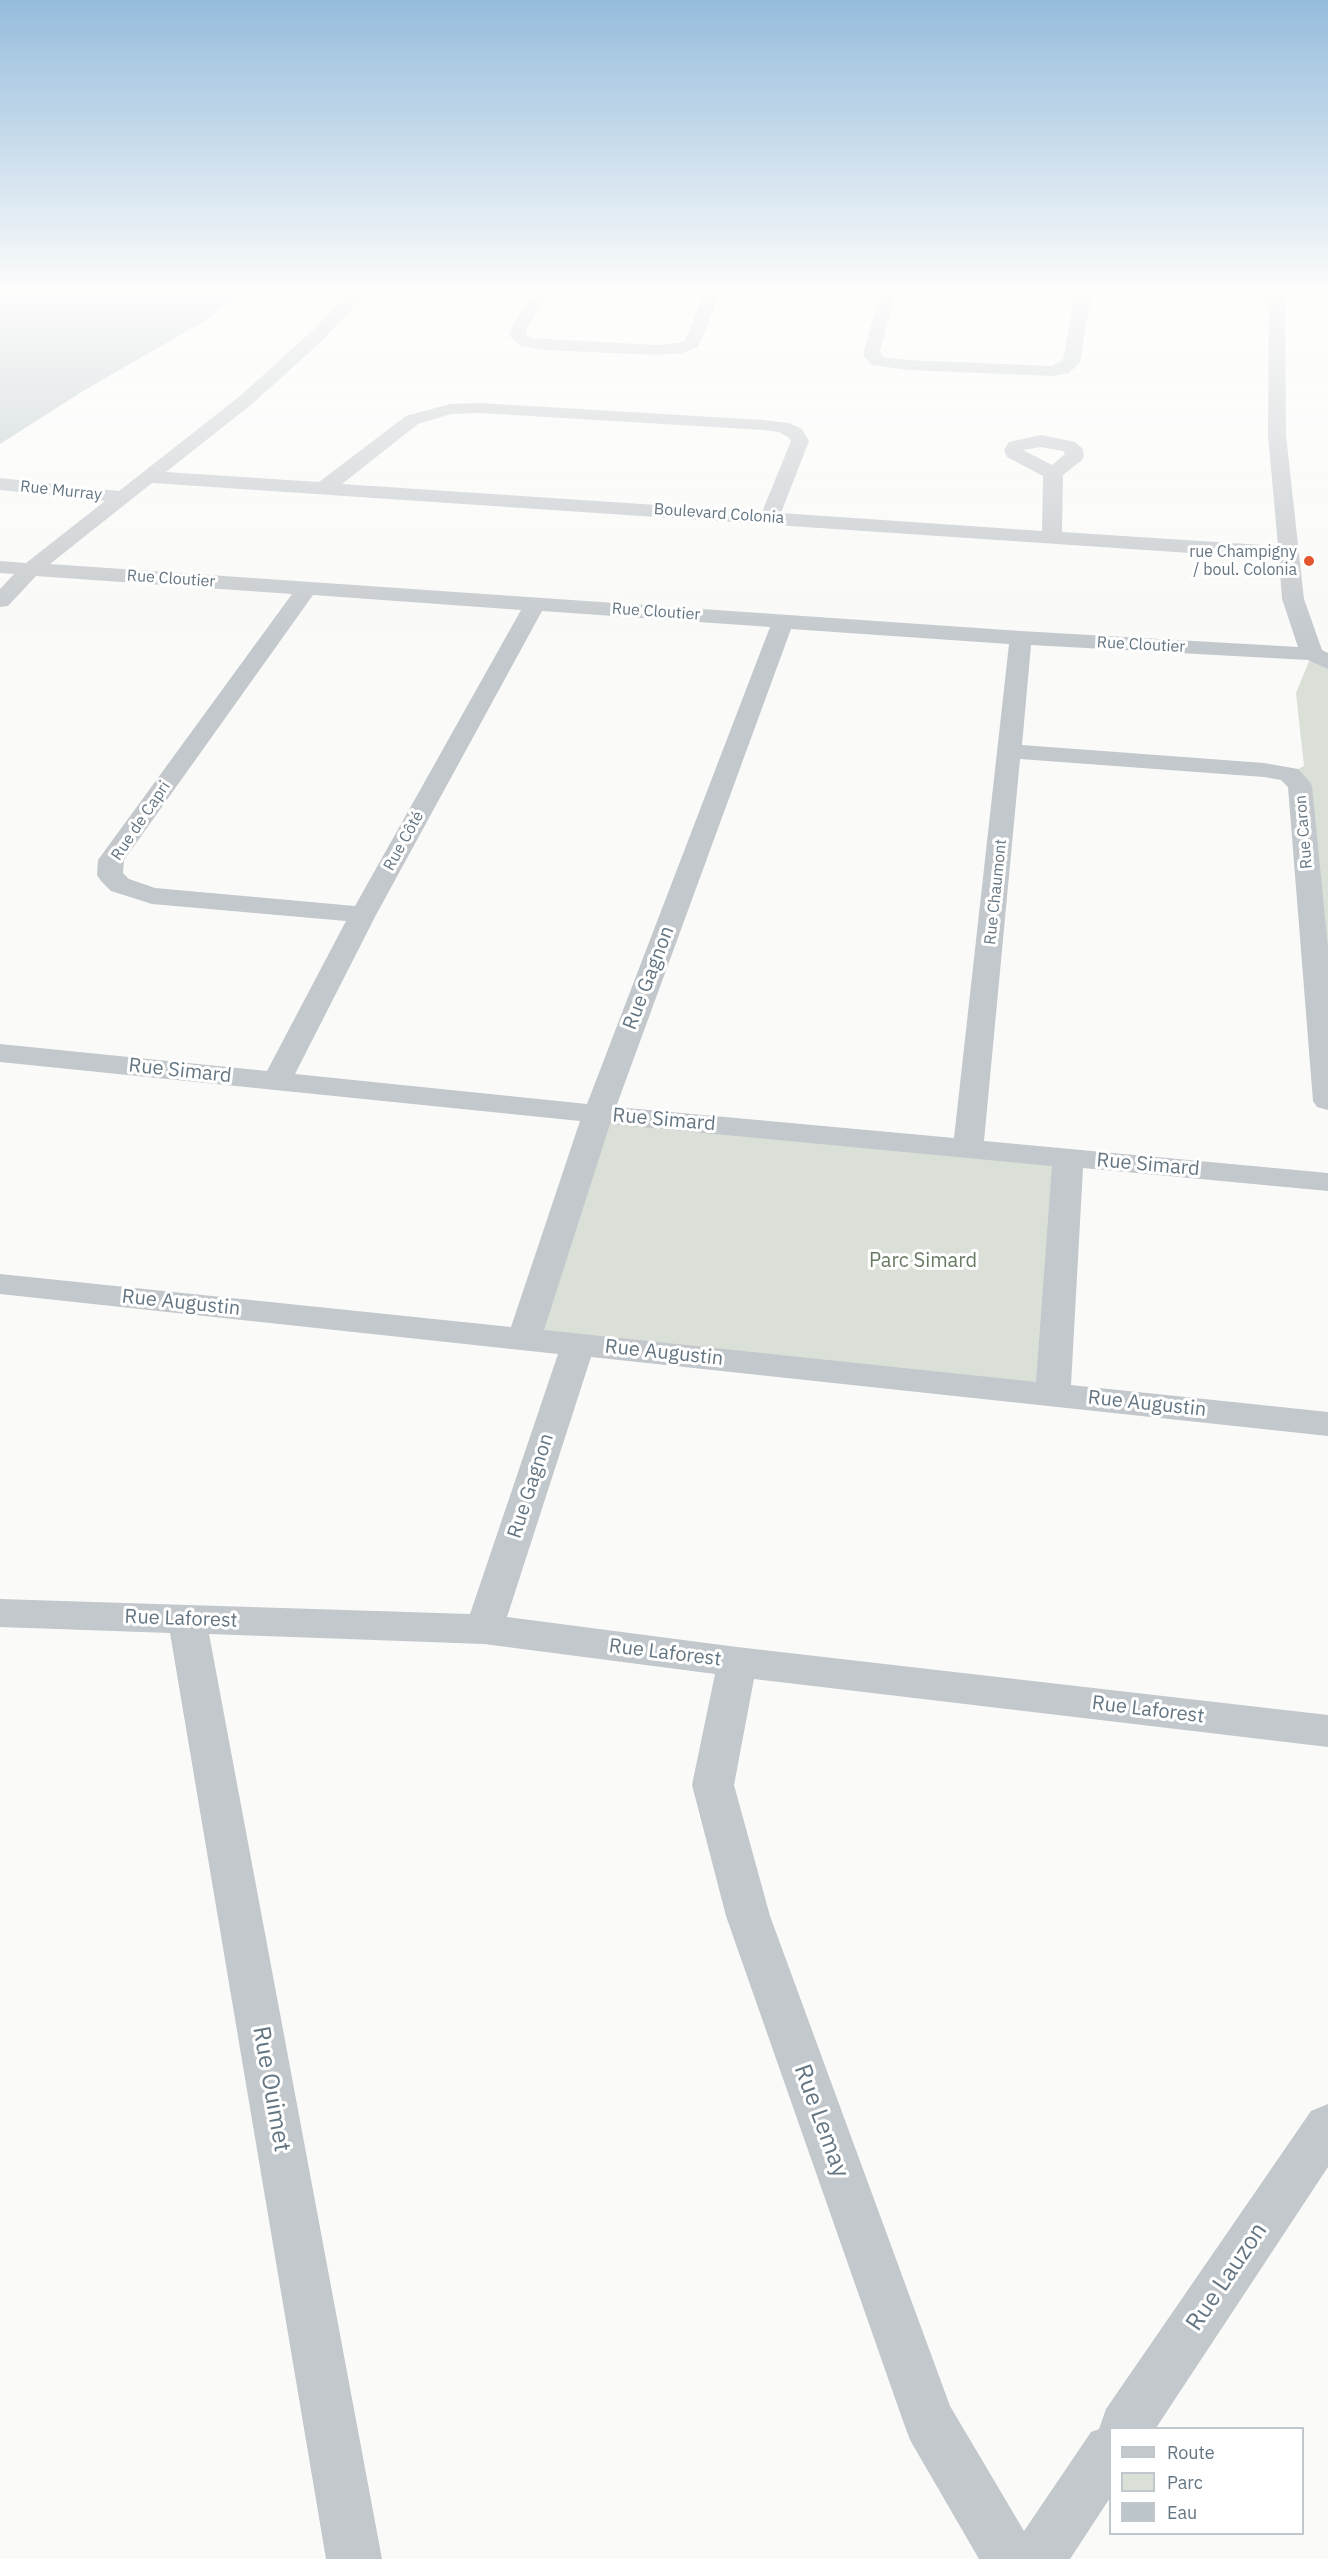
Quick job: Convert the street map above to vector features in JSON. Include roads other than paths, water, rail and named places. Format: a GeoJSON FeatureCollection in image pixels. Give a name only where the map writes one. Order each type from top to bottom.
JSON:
{"type":"FeatureCollection","features":[{"type":"Feature","properties":{"kind":"street"},"geometry":{"type":"LineString","coordinates":[[0,601],[31,569],[236,408]]}},
{"type":"Feature","properties":{"kind":"street"},"geometry":{"type":"LineString","coordinates":[[322,489],[412,420],[450,409],[467,408]]}},
{"type":"Feature","properties":{"kind":"street"},"geometry":{"type":"LineString","coordinates":[[487,408],[783,427],[795,433],[800,441],[770,517]]}},
{"type":"Feature","properties":{"kind":"street"},"geometry":{"type":"LineString","coordinates":[[1277,408],[1277,435],[1293,599],[1320,658]]}},
{"type":"Feature","properties":{"kind":"street"},"geometry":{"type":"LineString","coordinates":[[1052,537],[1053,473]]}},
{"type":"Feature","properties":{"kind":"street","name":"Boulevard Colonia"},"geometry":{"type":"LineString","coordinates":[[150,477],[1288,552]]}},
{"type":"Feature","properties":{"kind":"street","name":"Rue Murray"},"geometry":{"type":"LineString","coordinates":[[0,484],[123,496]]}},
{"type":"Feature","properties":{"kind":"street","name":"Rue Cloutier"},"geometry":{"type":"LineString","coordinates":[[0,567],[1320,658]]}},
{"type":"Feature","properties":{"kind":"street","name":"Rue de Capri"},"geometry":{"type":"LineString","coordinates":[[307,588],[111,860],[110,875],[120,885],[152,896],[363,915]]}},
{"type":"Feature","properties":{"kind":"street","name":"Rue Côté"},"geometry":{"type":"LineString","coordinates":[[277,1081],[363,915],[535,604]]}},
{"type":"Feature","properties":{"kind":"street","name":"Rue Gagnon"},"geometry":{"type":"LineString","coordinates":[[524,1338],[598,1114],[783,621]]}},
{"type":"Feature","properties":{"kind":"street","name":"Rue Chaumont"},"geometry":{"type":"LineString","coordinates":[[968,1147],[1021,638]]}},
{"type":"Feature","properties":{"kind":"street","name":"Rue Caron"},"geometry":{"type":"LineString","coordinates":[[1011,751],[1264,770],[1289,774],[1300,786],[1328,1101]]}},
{"type":"Feature","properties":{"kind":"street","name":"Rue Simard"},"geometry":{"type":"LineString","coordinates":[[0,1053],[598,1114],[1328,1182]]}},
{"type":"Feature","properties":{"kind":"street"},"geometry":{"type":"LineString","coordinates":[[1053,1394],[1068,1158]]}},
{"type":"Feature","properties":{"kind":"street","name":"Rue Augustin"},"geometry":{"type":"LineString","coordinates":[[0,1284],[1328,1424]]}},
{"type":"Feature","properties":{"kind":"street","name":"Rue Gagnon"},"geometry":{"type":"LineString","coordinates":[[484,1629],[578,1344]]}},
{"type":"Feature","properties":{"kind":"street","name":"Rue Laforest"},"geometry":{"type":"LineString","coordinates":[[0,1613],[484,1629],[737,1662],[1328,1731]]}},
{"type":"Feature","properties":{"kind":"street","name":"Rue Ouimet"},"geometry":{"type":"LineString","coordinates":[[187,1619],[354,2559]]}},
{"type":"Feature","properties":{"kind":"street","name":"Rue Lemay"},"geometry":{"type":"LineString","coordinates":[[737,1662],[713,1785],[748,1916],[929,2421],[1010,2559]]}},
{"type":"Feature","properties":{"kind":"street","name":"Rue Lauzon"},"geometry":{"type":"LineString","coordinates":[[1126,2427],[1328,2126]]}},
{"type":"Feature","properties":{"kind":"street"},"geometry":{"type":"LineString","coordinates":[[1038,2559],[1109,2452]]}},
{"type":"Feature","properties":{"kind":"water"},"geometry":{"type":"Polygon","coordinates":[[[0,408],[56,408],[0,444],[0,408]]]}},
{"type":"Feature","properties":{"kind":"place","name":"rue Champigny / boul. Colonia"},"geometry":{"type":"Point","coordinates":[1309,561]}},
{"type":"Feature","properties":{"kind":"park label","name":"Parc Simard"},"geometry":{"type":"Point","coordinates":[923,1261]}}]}
